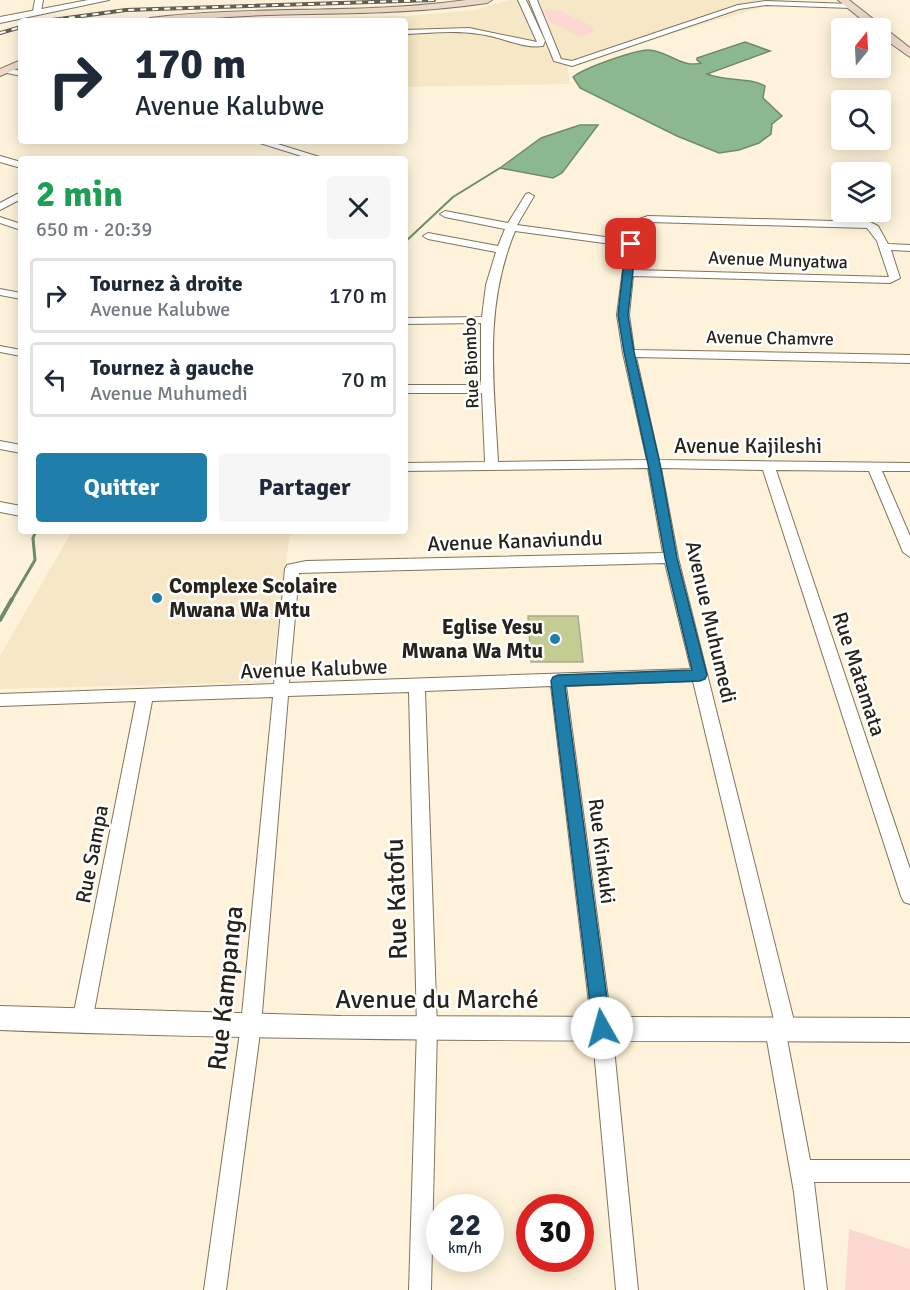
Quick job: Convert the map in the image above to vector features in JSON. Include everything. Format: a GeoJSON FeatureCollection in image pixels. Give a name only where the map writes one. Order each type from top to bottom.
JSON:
{"type":"FeatureCollection","features":[{"type":"Feature","properties":{"kind":"main road"},"geometry":{"type":"LineString","coordinates":[[186,18],[228,14],[419,9],[487,0]]}},
{"type":"Feature","properties":{"kind":"main road"},"geometry":{"type":"LineString","coordinates":[[847,3],[865,18]]}},
{"type":"Feature","properties":{"kind":"main road"},"geometry":{"type":"LineString","coordinates":[[891,39],[910,54]]}},
{"type":"Feature","properties":{"kind":"main road"},"geometry":{"type":"LineString","coordinates":[[3,71],[18,64]]}},
{"type":"Feature","properties":{"kind":"street"},"geometry":{"type":"LineString","coordinates":[[37,11],[39,0]]}},
{"type":"Feature","properties":{"kind":"street"},"geometry":{"type":"LineString","coordinates":[[0,20],[37,11],[105,0]]}},
{"type":"Feature","properties":{"kind":"street"},"geometry":{"type":"LineString","coordinates":[[408,32],[477,31],[518,43],[540,44],[541,41],[522,0]]}},
{"type":"Feature","properties":{"kind":"street"},"geometry":{"type":"LineString","coordinates":[[533,0],[558,61],[572,64],[738,7],[766,3],[847,3]]}},
{"type":"Feature","properties":{"kind":"street"},"geometry":{"type":"LineString","coordinates":[[3,71],[18,74]]}},
{"type":"Feature","properties":{"kind":"street"},"geometry":{"type":"LineString","coordinates":[[268,144],[310,156]]}},
{"type":"Feature","properties":{"kind":"street"},"geometry":{"type":"LineString","coordinates":[[0,159],[18,164]]}},
{"type":"Feature","properties":{"kind":"street","name":"Rue Biombo"},"geometry":{"type":"LineString","coordinates":[[492,466],[485,320],[491,280],[511,227],[529,196]]}},
{"type":"Feature","properties":{"kind":"street"},"geometry":{"type":"LineString","coordinates":[[0,207],[18,197]]}},
{"type":"Feature","properties":{"kind":"street"},"geometry":{"type":"LineString","coordinates":[[445,214],[511,227],[631,244]]}},
{"type":"Feature","properties":{"kind":"street","name":"Avenue Muhumedi"},"geometry":{"type":"LineString","coordinates":[[816,1290],[813,1248],[780,1029],[700,675],[671,558],[623,315],[631,244],[638,223],[648,219],[867,224],[874,227],[884,247]]}},
{"type":"Feature","properties":{"kind":"street"},"geometry":{"type":"LineString","coordinates":[[0,220],[18,225]]}},
{"type":"Feature","properties":{"kind":"street"},"geometry":{"type":"LineString","coordinates":[[428,236],[502,250]]}},
{"type":"Feature","properties":{"kind":"street"},"geometry":{"type":"LineString","coordinates":[[884,247],[910,248]]}},
{"type":"Feature","properties":{"kind":"street","name":"Avenue Munyatwa"},"geometry":{"type":"LineString","coordinates":[[627,273],[893,279],[895,276],[884,247]]}},
{"type":"Feature","properties":{"kind":"street"},"geometry":{"type":"LineString","coordinates":[[0,292],[18,295]]}},
{"type":"Feature","properties":{"kind":"street"},"geometry":{"type":"LineString","coordinates":[[408,321],[485,320]]}},
{"type":"Feature","properties":{"kind":"street"},"geometry":{"type":"LineString","coordinates":[[0,348],[18,352]]}},
{"type":"Feature","properties":{"kind":"street","name":"Avenue Chamvre"},"geometry":{"type":"LineString","coordinates":[[629,352],[910,358]]}},
{"type":"Feature","properties":{"kind":"street"},"geometry":{"type":"LineString","coordinates":[[408,389],[489,389]]}},
{"type":"Feature","properties":{"kind":"street"},"geometry":{"type":"LineString","coordinates":[[0,445],[18,448]]}},
{"type":"Feature","properties":{"kind":"street","name":"Avenue Kajileshi"},"geometry":{"type":"LineString","coordinates":[[408,467],[654,464],[910,467]]}},
{"type":"Feature","properties":{"kind":"street","name":"Rue Matamata"},"geometry":{"type":"LineString","coordinates":[[768,465],[910,896]]}},
{"type":"Feature","properties":{"kind":"street"},"geometry":{"type":"LineString","coordinates":[[873,466],[910,552]]}},
{"type":"Feature","properties":{"kind":"street"},"geometry":{"type":"LineString","coordinates":[[0,507],[18,510]]}},
{"type":"Feature","properties":{"kind":"street","name":"Avenue Kanaviundu"},"geometry":{"type":"LineString","coordinates":[[291,571],[294,567],[306,566],[671,558]]}},
{"type":"Feature","properties":{"kind":"street","name":"Rue Kampanga"},"geometry":{"type":"LineString","coordinates":[[215,1290],[251,1025],[291,571]]}},
{"type":"Feature","properties":{"kind":"street","name":"Avenue Kalubwe"},"geometry":{"type":"LineString","coordinates":[[0,700],[417,687],[700,675]]}},
{"type":"Feature","properties":{"kind":"street","name":"Rue Kinkuki"},"geometry":{"type":"LineString","coordinates":[[558,681],[602,1028],[627,1290]]}},
{"type":"Feature","properties":{"kind":"street","name":"Rue Katofu"},"geometry":{"type":"LineString","coordinates":[[417,687],[427,1028],[420,1290]]}},
{"type":"Feature","properties":{"kind":"street","name":"Rue Sampa"},"geometry":{"type":"LineString","coordinates":[[82,1022],[145,695]]}},
{"type":"Feature","properties":{"kind":"street","name":"Avenue du Marché"},"geometry":{"type":"LineString","coordinates":[[0,1018],[82,1022],[427,1028],[910,1030]]}},
{"type":"Feature","properties":{"kind":"street"},"geometry":{"type":"LineString","coordinates":[[802,1171],[910,1171]]}},
{"type":"Feature","properties":{"kind":"shaded area"},"geometry":{"type":"Polygon","coordinates":[[[510,0],[787,0],[567,64],[570,84],[408,87],[408,18],[202,18],[409,16],[474,10],[510,0]]]}},
{"type":"Feature","properties":{"kind":"shaded area"},"geometry":{"type":"Polygon","coordinates":[[[544,9],[563,12],[592,26],[594,32],[581,37],[548,21],[544,9]]]}},
{"type":"Feature","properties":{"kind":"shaded area"},"geometry":{"type":"Polygon","coordinates":[[[745,42],[770,51],[707,74],[752,81],[765,86],[763,98],[782,116],[772,124],[771,134],[759,143],[739,150],[719,153],[677,136],[580,88],[573,77],[597,65],[641,51],[660,52],[694,64],[701,63],[697,58],[745,42]]]}},
{"type":"Feature","properties":{"kind":"shaded area"},"geometry":{"type":"Polygon","coordinates":[[[580,125],[598,125],[562,173],[553,178],[500,168],[541,138],[580,125]]]}},
{"type":"Feature","properties":{"kind":"shaded area","name":"Complexe Scolaire Mwana Wa Mtu"},"geometry":{"type":"Polygon","coordinates":[[[70,534],[290,534],[271,682],[0,689],[0,656],[70,534]]]}},
{"type":"Feature","properties":{"kind":"shaded area"},"geometry":{"type":"Polygon","coordinates":[[[849,1229],[910,1249],[910,1290],[845,1290],[849,1229]]]}},
{"type":"Feature","properties":{"kind":"building","name":"Eglise Yesu Mwana Wa Mtu"},"geometry":{"type":"Polygon","coordinates":[[[528,616],[578,616],[583,662],[531,662],[528,616]]]}},
{"type":"Feature","properties":{"kind":"waterway"},"geometry":{"type":"LineString","coordinates":[[408,239],[453,197],[500,168]]}},
{"type":"Feature","properties":{"kind":"waterway"},"geometry":{"type":"LineString","coordinates":[[11,601],[35,560],[35,534]]}},
{"type":"Feature","properties":{"kind":"waterway"},"geometry":{"type":"LineString","coordinates":[[0,620],[12,599]]}},
{"type":"Feature","properties":{"kind":"railway"},"geometry":{"type":"LineString","coordinates":[[67,18],[126,10],[434,0]]}},
{"type":"Feature","properties":{"kind":"railway"},"geometry":{"type":"LineString","coordinates":[[0,33],[18,28]]}},
{"type":"Feature","properties":{"kind":"place","name":"Complexe Scolaire Mwana Wa Mtu"},"geometry":{"type":"Point","coordinates":[157,598]}},
{"type":"Feature","properties":{"kind":"place","name":"Eglise Yesu Mwana Wa Mtu"},"geometry":{"type":"Point","coordinates":[555,639]}},
{"type":"Feature","properties":{"kind":"route"},"geometry":{"type":"LineString","coordinates":[[602,1028],[558,681],[700,675],[671,558],[623,315],[631,244]]}}]}
